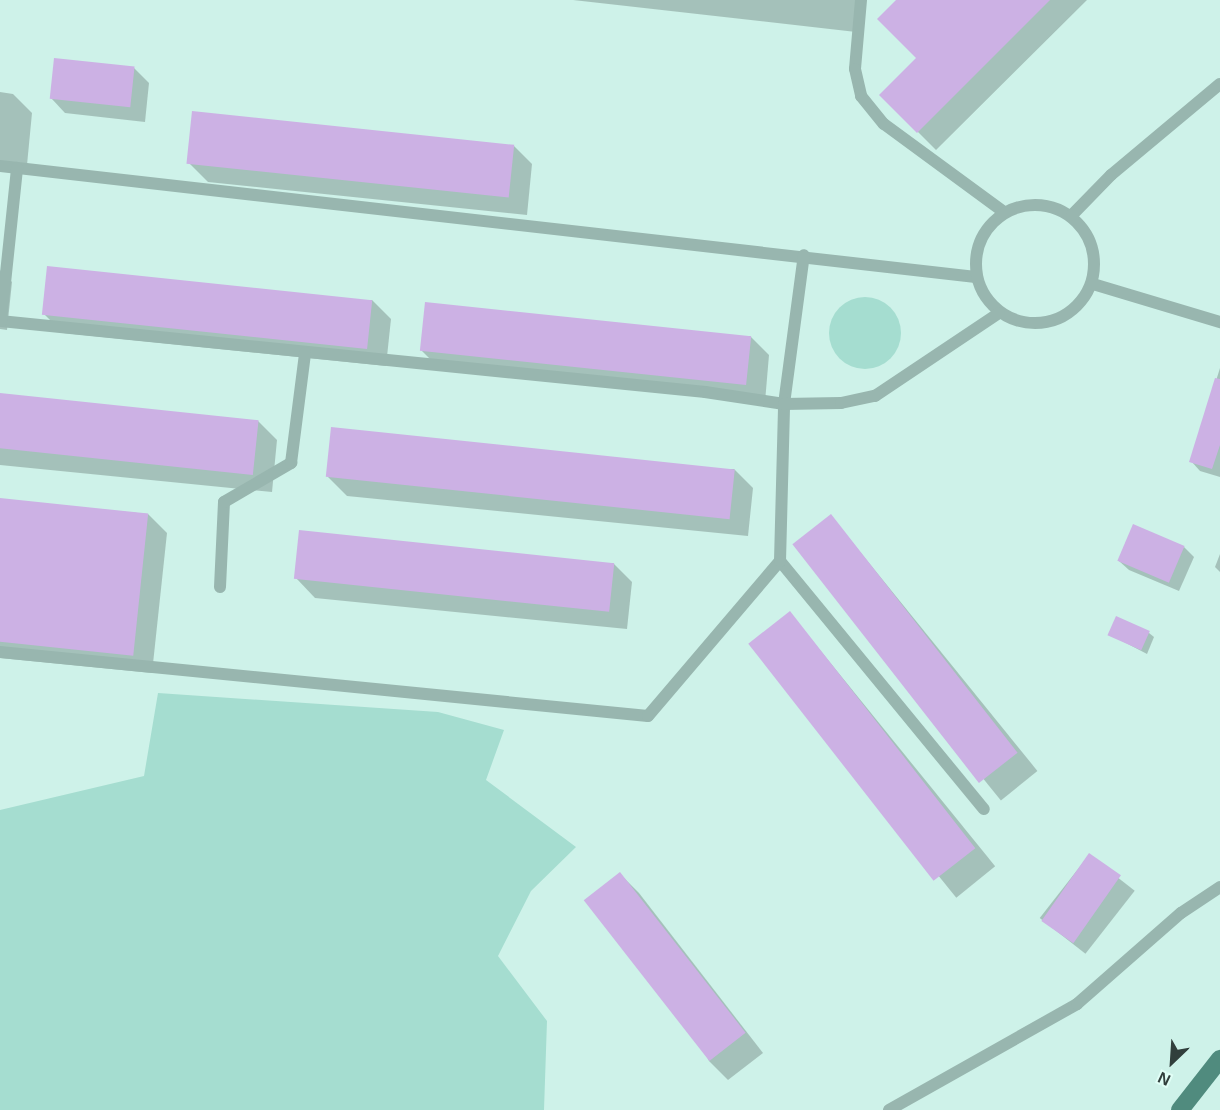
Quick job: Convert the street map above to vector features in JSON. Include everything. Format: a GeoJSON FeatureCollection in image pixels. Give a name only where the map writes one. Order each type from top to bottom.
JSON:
{"type":"FeatureCollection","features":[{"type":"Feature","properties":{"kind":"main road"},"geometry":{"type":"LineString","coordinates":[[1180,1110],[1220,1059]]}},
{"type":"Feature","properties":{"kind":"lane"},"geometry":{"type":"LineString","coordinates":[[861,0],[855,69],[861,96],[884,124],[1004,212]]}},
{"type":"Feature","properties":{"kind":"lane"},"geometry":{"type":"LineString","coordinates":[[1072,215],[1111,175],[1220,84]]}},
{"type":"Feature","properties":{"kind":"lane"},"geometry":{"type":"LineString","coordinates":[[0,166],[804,255],[976,277]]}},
{"type":"Feature","properties":{"kind":"lane"},"geometry":{"type":"LineString","coordinates":[[17,168],[1,321],[705,392],[784,404],[841,403],[875,396],[999,313]]}},
{"type":"Feature","properties":{"kind":"lane"},"geometry":{"type":"LineString","coordinates":[[1036,203],[1072,215],[1094,246],[1093,284],[1071,314],[1034,326],[999,313],[976,277],[977,244],[1004,212],[1036,203]]}},
{"type":"Feature","properties":{"kind":"lane"},"geometry":{"type":"LineString","coordinates":[[0,652],[648,716],[780,561],[784,404],[804,255]]}},
{"type":"Feature","properties":{"kind":"lane"},"geometry":{"type":"LineString","coordinates":[[1093,284],[1220,322]]}},
{"type":"Feature","properties":{"kind":"lane"},"geometry":{"type":"LineString","coordinates":[[220,587],[224,502],[291,463],[305,353]]}},
{"type":"Feature","properties":{"kind":"lane"},"geometry":{"type":"LineString","coordinates":[[780,561],[984,809]]}},
{"type":"Feature","properties":{"kind":"lane"},"geometry":{"type":"LineString","coordinates":[[889,1110],[1077,1004],[1181,913],[1220,887]]}},
{"type":"Feature","properties":{"kind":"green space"},"geometry":{"type":"Polygon","coordinates":[[[865,297],[885,303],[895,313],[901,333],[895,353],[885,363],[865,369],[845,363],[835,353],[829,333],[835,313],[845,303],[865,297]]]}},
{"type":"Feature","properties":{"kind":"green space"},"geometry":{"type":"Polygon","coordinates":[[[158,693],[438,712],[504,730],[486,780],[576,847],[531,891],[498,956],[547,1021],[544,1110],[0,1110],[0,810],[144,776],[158,693]]]}},
{"type":"Feature","properties":{"kind":"building"},"geometry":{"type":"Polygon","coordinates":[[[896,0],[1050,0],[917,133],[879,95],[916,58],[877,19],[896,0]]]}},
{"type":"Feature","properties":{"kind":"building"},"geometry":{"type":"Polygon","coordinates":[[[54,58],[135,66],[130,107],[50,99],[54,58]]]}},
{"type":"Feature","properties":{"kind":"building"},"geometry":{"type":"Polygon","coordinates":[[[192,111],[514,145],[509,198],[186,164],[192,111]]]}},
{"type":"Feature","properties":{"kind":"building"},"geometry":{"type":"Polygon","coordinates":[[[47,266],[372,300],[367,349],[42,315],[47,266]]]}},
{"type":"Feature","properties":{"kind":"building"},"geometry":{"type":"Polygon","coordinates":[[[425,302],[751,336],[746,385],[420,351],[425,302]]]}},
{"type":"Feature","properties":{"kind":"building"},"geometry":{"type":"Polygon","coordinates":[[[1215,378],[1220,379],[1220,445],[1212,469],[1189,462],[1215,378]]]}},
{"type":"Feature","properties":{"kind":"building"},"geometry":{"type":"Polygon","coordinates":[[[0,393],[259,420],[253,475],[0,448],[0,393]]]}},
{"type":"Feature","properties":{"kind":"building"},"geometry":{"type":"Polygon","coordinates":[[[331,427],[735,469],[730,519],[326,477],[331,427]]]}},
{"type":"Feature","properties":{"kind":"building"},"geometry":{"type":"Polygon","coordinates":[[[0,498],[148,514],[133,656],[0,642],[0,498]]]}},
{"type":"Feature","properties":{"kind":"building"},"geometry":{"type":"Polygon","coordinates":[[[831,514],[1018,753],[979,783],[792,544],[831,514]]]}},
{"type":"Feature","properties":{"kind":"building"},"geometry":{"type":"Polygon","coordinates":[[[1133,524],[1185,546],[1169,583],[1117,561],[1133,524]]]}},
{"type":"Feature","properties":{"kind":"building"},"geometry":{"type":"Polygon","coordinates":[[[299,530],[614,563],[609,612],[294,579],[299,530]]]}},
{"type":"Feature","properties":{"kind":"building"},"geometry":{"type":"Polygon","coordinates":[[[790,611],[975,848],[934,881],[748,644],[790,611]]]}},
{"type":"Feature","properties":{"kind":"building"},"geometry":{"type":"Polygon","coordinates":[[[1116,616],[1150,631],[1141,650],[1107,635],[1116,616]]]}},
{"type":"Feature","properties":{"kind":"building"},"geometry":{"type":"Polygon","coordinates":[[[1089,853],[1121,875],[1073,943],[1041,921],[1089,853]]]}},
{"type":"Feature","properties":{"kind":"building"},"geometry":{"type":"Polygon","coordinates":[[[620,872],[746,1033],[709,1061],[584,900],[620,872]]]}}]}
